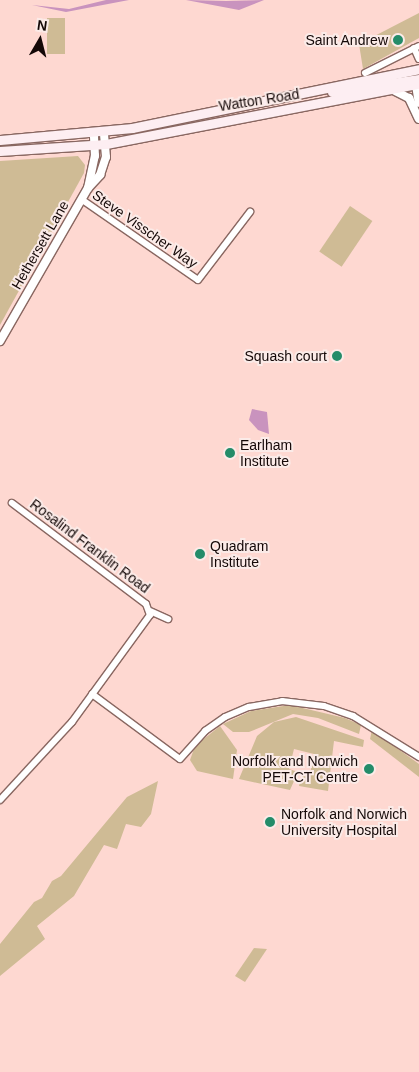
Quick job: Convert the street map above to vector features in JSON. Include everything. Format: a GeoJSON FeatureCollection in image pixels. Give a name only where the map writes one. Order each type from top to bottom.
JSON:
{"type":"FeatureCollection","features":[{"type":"Feature","properties":{"kind":"main road","name":"Watton Road"},"geometry":{"type":"LineString","coordinates":[[0,140],[94,134],[419,69]]}},
{"type":"Feature","properties":{"kind":"main road","name":"Watton Road"},"geometry":{"type":"LineString","coordinates":[[250,104],[418,82]]}},
{"type":"Feature","properties":{"kind":"main road","name":"Watton Road"},"geometry":{"type":"LineString","coordinates":[[0,151],[106,144],[395,91],[418,82]]}},
{"type":"Feature","properties":{"kind":"street"},"geometry":{"type":"LineString","coordinates":[[365,73],[417,47],[419,60]]}},
{"type":"Feature","properties":{"kind":"street"},"geometry":{"type":"LineString","coordinates":[[418,82],[419,103]]}},
{"type":"Feature","properties":{"kind":"street"},"geometry":{"type":"LineString","coordinates":[[395,91],[409,98],[419,119]]}},
{"type":"Feature","properties":{"kind":"street"},"geometry":{"type":"LineString","coordinates":[[104,132],[106,144]]}},
{"type":"Feature","properties":{"kind":"street"},"geometry":{"type":"LineString","coordinates":[[94,134],[95,145]]}},
{"type":"Feature","properties":{"kind":"street","name":"Hethersett Lane"},"geometry":{"type":"LineString","coordinates":[[0,342],[81,199],[103,168],[106,144]]}},
{"type":"Feature","properties":{"kind":"street","name":"Hethersett Lane"},"geometry":{"type":"LineString","coordinates":[[88,188],[95,145]]}},
{"type":"Feature","properties":{"kind":"street","name":"Steve Visscher Way"},"geometry":{"type":"LineString","coordinates":[[81,199],[198,280],[250,212]]}},
{"type":"Feature","properties":{"kind":"street","name":"Rosalind Franklin Road"},"geometry":{"type":"LineString","coordinates":[[12,503],[146,604],[150,611],[168,619]]}},
{"type":"Feature","properties":{"kind":"street","name":"Rosalind Franklin Road"},"geometry":{"type":"LineString","coordinates":[[0,800],[72,722],[149,619],[150,611]]}},
{"type":"Feature","properties":{"kind":"street"},"geometry":{"type":"LineString","coordinates":[[92,694],[180,759],[205,731],[225,717],[249,707],[282,701],[324,706],[353,716],[419,758]]}},
{"type":"Feature","properties":{"kind":"shaded area"},"geometry":{"type":"Polygon","coordinates":[[[106,0],[129,0],[66,12],[32,5],[69,9],[106,0]]]}},
{"type":"Feature","properties":{"kind":"shaded area"},"geometry":{"type":"Polygon","coordinates":[[[186,0],[226,1],[264,0],[239,10],[186,0]]]}},
{"type":"Feature","properties":{"kind":"shaded area"},"geometry":{"type":"Polygon","coordinates":[[[419,13],[419,38],[363,69],[359,44],[419,13]]]}},
{"type":"Feature","properties":{"kind":"shaded area"},"geometry":{"type":"Polygon","coordinates":[[[47,18],[65,18],[65,54],[47,54],[47,18]]]}},
{"type":"Feature","properties":{"kind":"shaded area"},"geometry":{"type":"Polygon","coordinates":[[[78,156],[85,165],[84,173],[0,325],[0,161],[78,156]]]}},
{"type":"Feature","properties":{"kind":"shaded area"},"geometry":{"type":"Polygon","coordinates":[[[350,206],[372,221],[342,267],[319,252],[350,206]]]}},
{"type":"Feature","properties":{"kind":"shaded area"},"geometry":{"type":"Polygon","coordinates":[[[252,409],[267,412],[269,434],[258,430],[249,420],[252,409]]]}},
{"type":"Feature","properties":{"kind":"shaded area"},"geometry":{"type":"Polygon","coordinates":[[[290,705],[345,718],[361,725],[359,734],[318,718],[293,714],[249,732],[233,732],[223,724],[251,711],[290,705]]]}},
{"type":"Feature","properties":{"kind":"shaded area"},"geometry":{"type":"Polygon","coordinates":[[[296,717],[364,740],[363,747],[334,741],[328,791],[299,786],[302,773],[310,774],[314,754],[294,749],[289,769],[298,772],[290,790],[239,779],[257,736],[274,722],[296,717]]]}},
{"type":"Feature","properties":{"kind":"shaded area"},"geometry":{"type":"Polygon","coordinates":[[[220,726],[237,750],[233,779],[197,771],[190,760],[195,746],[220,726]]]}},
{"type":"Feature","properties":{"kind":"shaded area"},"geometry":{"type":"Polygon","coordinates":[[[372,730],[419,764],[419,777],[370,739],[372,730]]]}},
{"type":"Feature","properties":{"kind":"shaded area"},"geometry":{"type":"Polygon","coordinates":[[[158,781],[151,814],[141,827],[126,824],[117,849],[104,845],[74,896],[37,926],[45,939],[0,976],[0,944],[34,902],[42,898],[52,881],[61,876],[127,797],[158,781]]]}},
{"type":"Feature","properties":{"kind":"shaded area"},"geometry":{"type":"Polygon","coordinates":[[[254,948],[267,949],[245,982],[235,976],[254,948]]]}},
{"type":"Feature","properties":{"kind":"place","name":"Saint Andrew"},"geometry":{"type":"Point","coordinates":[398,40]}},
{"type":"Feature","properties":{"kind":"place","name":"Squash court"},"geometry":{"type":"Point","coordinates":[337,356]}},
{"type":"Feature","properties":{"kind":"place","name":"Earlham Institute"},"geometry":{"type":"Point","coordinates":[230,453]}},
{"type":"Feature","properties":{"kind":"place","name":"Quadram Institute"},"geometry":{"type":"Point","coordinates":[200,554]}},
{"type":"Feature","properties":{"kind":"place","name":"Norfolk and Norwich PET-CT Centre"},"geometry":{"type":"Point","coordinates":[369,769]}},
{"type":"Feature","properties":{"kind":"place","name":"Norfolk and Norwich University Hospital"},"geometry":{"type":"Point","coordinates":[270,822]}}]}
